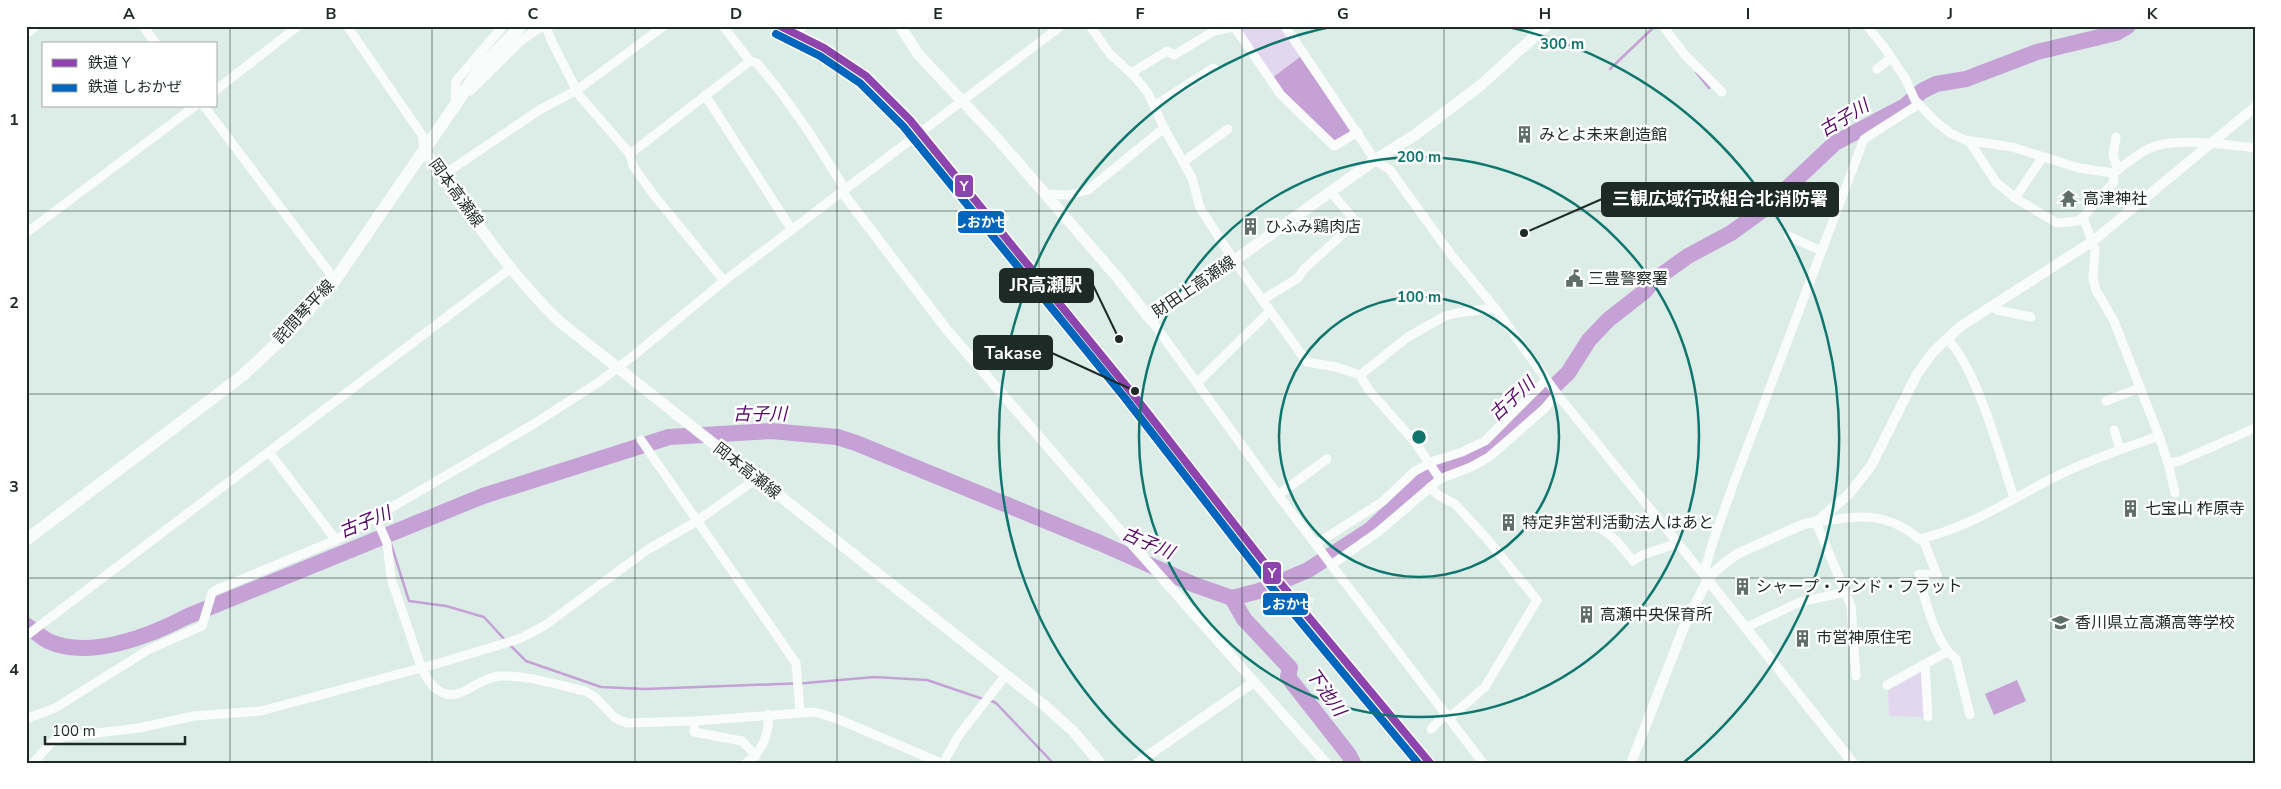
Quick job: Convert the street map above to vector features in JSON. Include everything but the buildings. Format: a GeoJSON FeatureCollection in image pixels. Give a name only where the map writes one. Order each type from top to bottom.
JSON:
{"type":"FeatureCollection","features":[{"type":"Feature","properties":{"kind":"main road","name":"詫間琴平線"},"geometry":{"type":"LineString","coordinates":[[26,540],[242,376],[288,333],[335,280],[482,66],[521,26]]}},
{"type":"Feature","properties":{"kind":"main road","name":"財田上高瀬線"},"geometry":{"type":"LineString","coordinates":[[900,26],[918,54],[963,100],[1151,320],[1375,160],[1415,135],[1481,85],[1546,26]]}},
{"type":"Feature","properties":{"kind":"main road","name":"岡本高瀬線"},"geometry":{"type":"LineString","coordinates":[[424,150],[511,268],[539,302],[560,322],[616,369],[1006,675],[1073,731],[1100,763]]}},
{"type":"Feature","properties":{"kind":"street"},"geometry":{"type":"LineString","coordinates":[[26,34],[36,26]]}},
{"type":"Feature","properties":{"kind":"street"},"geometry":{"type":"LineString","coordinates":[[143,26],[155,42]]}},
{"type":"Feature","properties":{"kind":"street"},"geometry":{"type":"LineString","coordinates":[[218,88],[298,26]]}},
{"type":"Feature","properties":{"kind":"street"},"geometry":{"type":"LineString","coordinates":[[347,26],[422,135],[424,150]]}},
{"type":"Feature","properties":{"kind":"street"},"geometry":{"type":"LineString","coordinates":[[455,105],[456,81],[503,26]]}},
{"type":"Feature","properties":{"kind":"street"},"geometry":{"type":"LineString","coordinates":[[455,105],[522,40],[542,26]]}},
{"type":"Feature","properties":{"kind":"street"},"geometry":{"type":"LineString","coordinates":[[546,26],[551,40],[577,90],[630,154],[633,166],[653,194],[724,281]]}},
{"type":"Feature","properties":{"kind":"street"},"geometry":{"type":"LineString","coordinates":[[443,175],[541,109],[577,90],[664,26]]}},
{"type":"Feature","properties":{"kind":"street"},"geometry":{"type":"LineString","coordinates":[[723,26],[750,61],[757,63],[782,94],[809,132],[844,191],[947,330],[1123,534],[1326,763]]}},
{"type":"Feature","properties":{"kind":"street"},"geometry":{"type":"LineString","coordinates":[[26,719],[55,708],[148,650],[202,626],[202,620],[209,600],[216,590],[378,522],[532,425],[616,369],[724,281],[1061,26]]}},
{"type":"Feature","properties":{"kind":"street"},"geometry":{"type":"LineString","coordinates":[[1090,26],[1110,54],[1131,73],[1148,93],[1164,128],[1192,178],[1200,208],[1234,260],[1307,362],[1336,367],[1360,375],[1368,389],[1414,441],[1438,476]]}},
{"type":"Feature","properties":{"kind":"street"},"geometry":{"type":"LineString","coordinates":[[1285,26],[1375,160],[1390,170],[1452,256],[1495,308],[1546,380],[1747,627],[1850,762]]}},
{"type":"Feature","properties":{"kind":"street"},"geometry":{"type":"LineString","coordinates":[[1663,26],[1685,55],[1722,92]]}},
{"type":"Feature","properties":{"kind":"street"},"geometry":{"type":"LineString","coordinates":[[1867,26],[1891,58],[1919,104],[1950,133],[1969,141],[2012,147],[2042,158],[2079,168],[2116,171],[2150,148],[2167,144],[2212,142],[2255,148]]}},
{"type":"Feature","properties":{"kind":"street"},"geometry":{"type":"LineString","coordinates":[[1131,73],[1167,51],[1174,55],[1214,30],[1236,27],[1281,96],[1334,146],[1358,132]]}},
{"type":"Feature","properties":{"kind":"street"},"geometry":{"type":"LineString","coordinates":[[1877,69],[1891,58]]}},
{"type":"Feature","properties":{"kind":"street"},"geometry":{"type":"LineString","coordinates":[[630,154],[750,61]]}},
{"type":"Feature","properties":{"kind":"street"},"geometry":{"type":"LineString","coordinates":[[1154,106],[1213,68]]}},
{"type":"Feature","properties":{"kind":"street"},"geometry":{"type":"LineString","coordinates":[[705,96],[792,230]]}},
{"type":"Feature","properties":{"kind":"street"},"geometry":{"type":"LineString","coordinates":[[1708,580],[1708,553],[1718,532],[1733,485],[1864,139],[1919,104]]}},
{"type":"Feature","properties":{"kind":"street"},"geometry":{"type":"LineString","coordinates":[[1816,522],[1849,494],[1866,473],[1880,450],[1917,374],[1934,351],[1961,326],[2093,241],[2255,107]]}},
{"type":"Feature","properties":{"kind":"street"},"geometry":{"type":"LineString","coordinates":[[26,233],[192,108]]}},
{"type":"Feature","properties":{"kind":"street"},"geometry":{"type":"LineString","coordinates":[[206,108],[335,280]]}},
{"type":"Feature","properties":{"kind":"street"},"geometry":{"type":"LineString","coordinates":[[1045,194],[1068,195],[1088,190],[1164,128]]}},
{"type":"Feature","properties":{"kind":"street"},"geometry":{"type":"LineString","coordinates":[[1183,162],[1228,129]]}},
{"type":"Feature","properties":{"kind":"street"},"geometry":{"type":"LineString","coordinates":[[1969,141],[1996,182],[2015,198],[2057,223],[2078,221],[2114,182],[2116,171],[2113,155],[2116,137]]}},
{"type":"Feature","properties":{"kind":"street"},"geometry":{"type":"LineString","coordinates":[[2015,198],[2042,158]]}},
{"type":"Feature","properties":{"kind":"street"},"geometry":{"type":"LineString","coordinates":[[1262,300],[1298,278],[1304,269],[1356,222],[1331,192]]}},
{"type":"Feature","properties":{"kind":"street"},"geometry":{"type":"LineString","coordinates":[[2083,216],[2095,250],[2093,279],[2096,290],[2114,321],[2159,436],[2175,493]]}},
{"type":"Feature","properties":{"kind":"street"},"geometry":{"type":"LineString","coordinates":[[1789,236],[1821,251]]}},
{"type":"Feature","properties":{"kind":"street"},"geometry":{"type":"LineString","coordinates":[[26,636],[511,268]]}},
{"type":"Feature","properties":{"kind":"street"},"geometry":{"type":"LineString","coordinates":[[1993,306],[1997,310],[2031,317]]}},
{"type":"Feature","properties":{"kind":"street"},"geometry":{"type":"LineString","coordinates":[[1360,375],[1408,337],[1445,316],[1495,308]]}},
{"type":"Feature","properties":{"kind":"street"},"geometry":{"type":"LineString","coordinates":[[1197,383],[1270,310]]}},
{"type":"Feature","properties":{"kind":"street"},"geometry":{"type":"LineString","coordinates":[[1151,320],[1278,495],[1483,763]]}},
{"type":"Feature","properties":{"kind":"street"},"geometry":{"type":"LineString","coordinates":[[1947,339],[1957,348],[1984,408],[2014,498]]}},
{"type":"Feature","properties":{"kind":"street"},"geometry":{"type":"LineString","coordinates":[[1316,544],[1382,502],[1415,471],[1429,463],[1462,452],[1485,441],[1546,380]]}},
{"type":"Feature","properties":{"kind":"street"},"geometry":{"type":"LineString","coordinates":[[2106,401],[2140,388]]}},
{"type":"Feature","properties":{"kind":"street"},"geometry":{"type":"LineString","coordinates":[[1331,565],[1378,532],[1430,487],[1438,476],[1471,467],[1488,457],[1544,409],[1557,394]]}},
{"type":"Feature","properties":{"kind":"street"},"geometry":{"type":"LineString","coordinates":[[2168,463],[2180,461],[2255,428]]}},
{"type":"Feature","properties":{"kind":"street"},"geometry":{"type":"LineString","coordinates":[[2114,430],[2120,449]]}},
{"type":"Feature","properties":{"kind":"street"},"geometry":{"type":"LineString","coordinates":[[1631,763],[1683,630],[1708,580],[1727,560],[1804,524],[1861,515],[1895,523],[1919,540],[1930,538],[1977,518],[2065,472],[2120,449],[2159,436]]}},
{"type":"Feature","properties":{"kind":"street"},"geometry":{"type":"LineString","coordinates":[[641,440],[796,663],[800,712]]}},
{"type":"Feature","properties":{"kind":"street"},"geometry":{"type":"LineString","coordinates":[[269,452],[336,540]]}},
{"type":"Feature","properties":{"kind":"street"},"geometry":{"type":"LineString","coordinates":[[1278,495],[1327,459]]}},
{"type":"Feature","properties":{"kind":"street"},"geometry":{"type":"LineString","coordinates":[[33,763],[51,743],[63,737],[139,728],[194,716],[261,711],[519,639],[544,626],[647,550],[697,521],[756,479]]}},
{"type":"Feature","properties":{"kind":"street"},"geometry":{"type":"LineString","coordinates":[[1430,487],[1438,495],[1455,504],[1488,540],[1537,600],[1485,687],[1431,729]]}},
{"type":"Feature","properties":{"kind":"street"},"geometry":{"type":"LineString","coordinates":[[378,522],[387,543],[391,578],[421,667],[428,681],[438,691],[448,695],[462,693],[488,678],[512,676],[585,691],[594,697],[615,718],[627,723],[695,721],[768,714],[815,712],[946,762],[959,735],[1006,675]]}},
{"type":"Feature","properties":{"kind":"street"},"geometry":{"type":"LineString","coordinates":[[1816,522],[1851,606],[1856,676]]}},
{"type":"Feature","properties":{"kind":"street"},"geometry":{"type":"LineString","coordinates":[[1593,526],[1606,530],[1616,537],[1632,561],[1642,555],[1678,543]]}},
{"type":"Feature","properties":{"kind":"street"},"geometry":{"type":"LineString","coordinates":[[1923,539],[1937,575],[1919,574],[1925,603],[1948,652],[1956,659],[1970,715]]}},
{"type":"Feature","properties":{"kind":"street"},"geometry":{"type":"LineString","coordinates":[[1747,627],[1800,602],[1846,592]]}},
{"type":"Feature","properties":{"kind":"street"},"geometry":{"type":"LineString","coordinates":[[1888,686],[1948,652]]}},
{"type":"Feature","properties":{"kind":"street"},"geometry":{"type":"LineString","coordinates":[[1925,665],[1928,717]]}},
{"type":"Feature","properties":{"kind":"street"},"geometry":{"type":"LineString","coordinates":[[1137,763],[1254,682]]}},
{"type":"Feature","properties":{"kind":"street"},"geometry":{"type":"LineString","coordinates":[[746,763],[756,756],[767,731],[768,714]]}},
{"type":"Feature","properties":{"kind":"street"},"geometry":{"type":"LineString","coordinates":[[695,721],[694,732],[698,735],[742,740],[756,756]]}},
{"type":"Feature","properties":{"kind":"shaded area"},"geometry":{"type":"Polygon","coordinates":[[[1245,26],[1279,26],[1300,57],[1272,78],[1239,30],[1245,26]]]}},
{"type":"Feature","properties":{"kind":"shaded area"},"geometry":{"type":"Polygon","coordinates":[[[1300,57],[1352,132],[1333,144],[1303,115],[1272,78],[1300,57]]]}},
{"type":"Feature","properties":{"kind":"shaded area"},"geometry":{"type":"Polygon","coordinates":[[[1923,671],[1925,717],[1889,716],[1888,691],[1923,671]]]}},
{"type":"Feature","properties":{"kind":"shaded area"},"geometry":{"type":"Polygon","coordinates":[[[2017,680],[2026,701],[1994,715],[1985,694],[2017,680]]]}},
{"type":"Feature","properties":{"kind":"waterway"},"geometry":{"type":"LineString","coordinates":[[1610,69],[1655,26]]}},
{"type":"Feature","properties":{"kind":"waterway","name":"古子川"},"geometry":{"type":"LineString","coordinates":[[26,625],[48,641],[64,646],[82,648],[119,643],[155,631],[483,496],[669,437],[771,431],[837,437],[856,443],[1100,543],[1195,585],[1232,598],[1259,591],[1308,570],[1370,530],[1422,481],[1444,466],[1478,453],[1501,437],[1568,373],[1589,340],[1608,320],[1645,291],[1653,281],[1688,256],[1731,233],[1767,207],[1835,143],[1905,106],[1922,91],[1936,84],[1966,79],[2037,52],[2116,33],[2128,26]]}},
{"type":"Feature","properties":{"kind":"waterway"},"geometry":{"type":"LineString","coordinates":[[1696,72],[1709,88]]}},
{"type":"Feature","properties":{"kind":"waterway"},"geometry":{"type":"LineString","coordinates":[[391,544],[409,601],[446,606],[484,617],[505,640]]}},
{"type":"Feature","properties":{"kind":"waterway","name":"下池川"},"geometry":{"type":"LineString","coordinates":[[1232,598],[1244,619],[1290,668],[1288,677],[1349,755],[1353,763]]}},
{"type":"Feature","properties":{"kind":"waterway"},"geometry":{"type":"LineString","coordinates":[[509,644],[526,661],[601,687],[645,689],[806,683],[874,677],[927,680],[983,699]]}},
{"type":"Feature","properties":{"kind":"waterway"},"geometry":{"type":"LineString","coordinates":[[989,700],[996,703],[1053,763]]}},
{"type":"Feature","properties":{"kind":"rail line","name":"Y"},"geometry":{"type":"LineString","coordinates":[[780,26],[824,48],[866,76],[910,120],[1132,393],[1277,579],[1430,763]]}},
{"type":"Feature","properties":{"kind":"rail line","name":"しおかぜ"},"geometry":{"type":"LineString","coordinates":[[776,34],[820,56],[860,83],[903,126],[1125,398],[1270,585],[1418,763]]}},
{"type":"Feature","properties":{"kind":"place","name":"みとよ未来創造館"},"geometry":{"type":"Point","coordinates":[1525,135]}},
{"type":"Feature","properties":{"kind":"place","name":"高津神社"},"geometry":{"type":"Point","coordinates":[2069,199]}},
{"type":"Feature","properties":{"kind":"place","name":"ひふみ鶏肉店"},"geometry":{"type":"Point","coordinates":[1251,227]}},
{"type":"Feature","properties":{"kind":"place","name":"三観広域行政組合北消防署"},"geometry":{"type":"Point","coordinates":[1524,233]}},
{"type":"Feature","properties":{"kind":"place","name":"三豊警察署"},"geometry":{"type":"Point","coordinates":[1574,279]}},
{"type":"Feature","properties":{"kind":"place","name":"JR高瀬駅"},"geometry":{"type":"Point","coordinates":[1119,339]}},
{"type":"Feature","properties":{"kind":"place","name":"Takase"},"geometry":{"type":"Point","coordinates":[1135,391]}},
{"type":"Feature","properties":{"kind":"place","name":"七宝山 柞原寺"},"geometry":{"type":"Point","coordinates":[2131,509]}},
{"type":"Feature","properties":{"kind":"place","name":"特定非営利活動法人はあと"},"geometry":{"type":"Point","coordinates":[1508,523]}},
{"type":"Feature","properties":{"kind":"place","name":"シャープ・アンド・フラット"},"geometry":{"type":"Point","coordinates":[1742,587]}},
{"type":"Feature","properties":{"kind":"place","name":"高瀬中央保育所"},"geometry":{"type":"Point","coordinates":[1586,615]}},
{"type":"Feature","properties":{"kind":"place","name":"香川県立高瀬高等学校"},"geometry":{"type":"Point","coordinates":[2061,623]}},
{"type":"Feature","properties":{"kind":"place","name":"市営神原住宅"},"geometry":{"type":"Point","coordinates":[1802,638]}}]}
